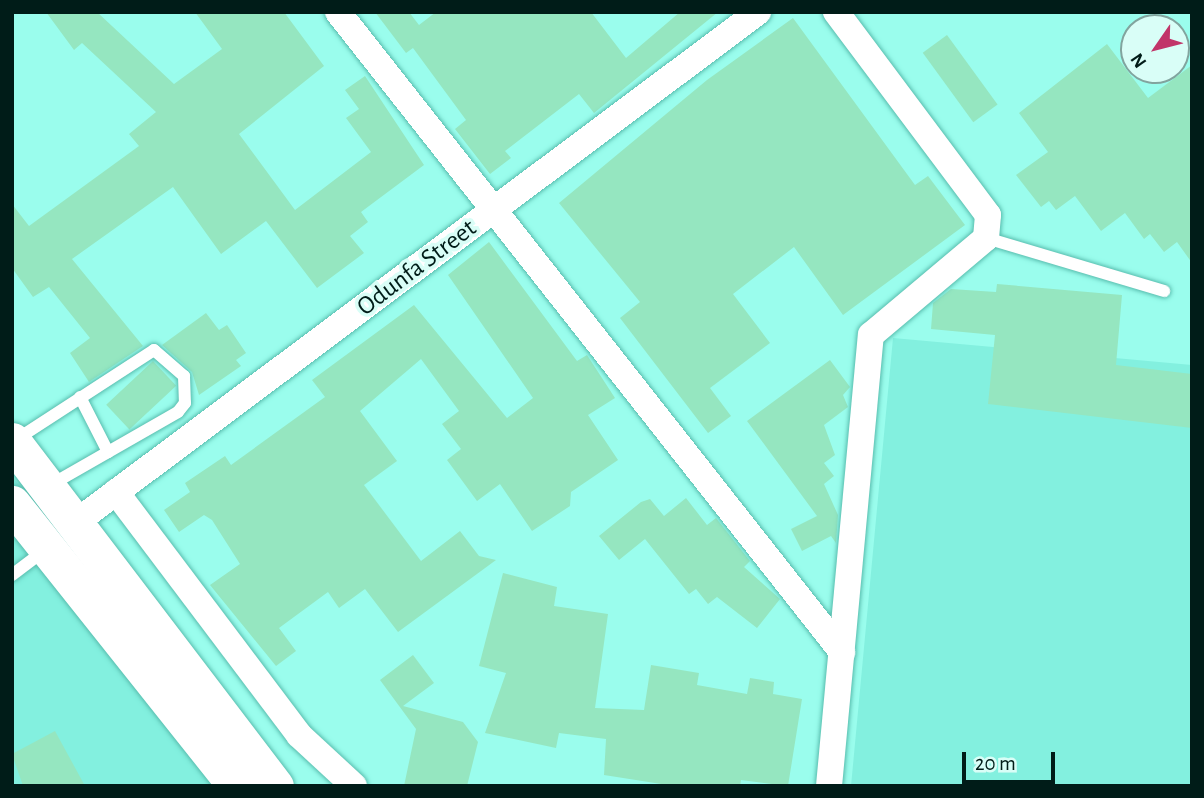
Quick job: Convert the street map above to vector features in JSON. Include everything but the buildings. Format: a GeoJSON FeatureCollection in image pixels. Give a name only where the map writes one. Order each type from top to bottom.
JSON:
{"type":"FeatureCollection","features":[{"type":"Feature","properties":{"kind":"main road"},"geometry":{"type":"LineString","coordinates":[[13,441],[275,786]]}},
{"type":"Feature","properties":{"kind":"main road"},"geometry":{"type":"LineString","coordinates":[[12,503],[236,786]]}},
{"type":"Feature","properties":{"kind":"street"},"geometry":{"type":"LineString","coordinates":[[338,12],[496,209],[842,652]]}},
{"type":"Feature","properties":{"kind":"street","name":"Odunfa Street"},"geometry":{"type":"LineString","coordinates":[[75,523],[758,12]]}},
{"type":"Feature","properties":{"kind":"street"},"geometry":{"type":"LineString","coordinates":[[829,786],[871,335],[986,238],[988,215],[836,12]]}},
{"type":"Feature","properties":{"kind":"street"},"geometry":{"type":"LineString","coordinates":[[116,492],[299,735],[354,786]]}},
{"type":"Feature","properties":{"kind":"lane"},"geometry":{"type":"LineString","coordinates":[[986,238],[1164,291]]}},
{"type":"Feature","properties":{"kind":"lane"},"geometry":{"type":"LineString","coordinates":[[13,441],[154,350],[184,376],[186,403],[178,412],[48,486]]}},
{"type":"Feature","properties":{"kind":"lane"},"geometry":{"type":"LineString","coordinates":[[80,397],[108,452]]}},
{"type":"Feature","properties":{"kind":"lane"},"geometry":{"type":"LineString","coordinates":[[12,575],[48,547]]}},
{"type":"Feature","properties":{"kind":"shaded area"},"geometry":{"type":"Polygon","coordinates":[[[893,338],[1192,365],[1192,786],[851,786],[893,338]]]}},
{"type":"Feature","properties":{"kind":"shaded area"},"geometry":{"type":"Polygon","coordinates":[[[12,476],[240,775],[220,786],[12,786],[12,476]]]}}]}
